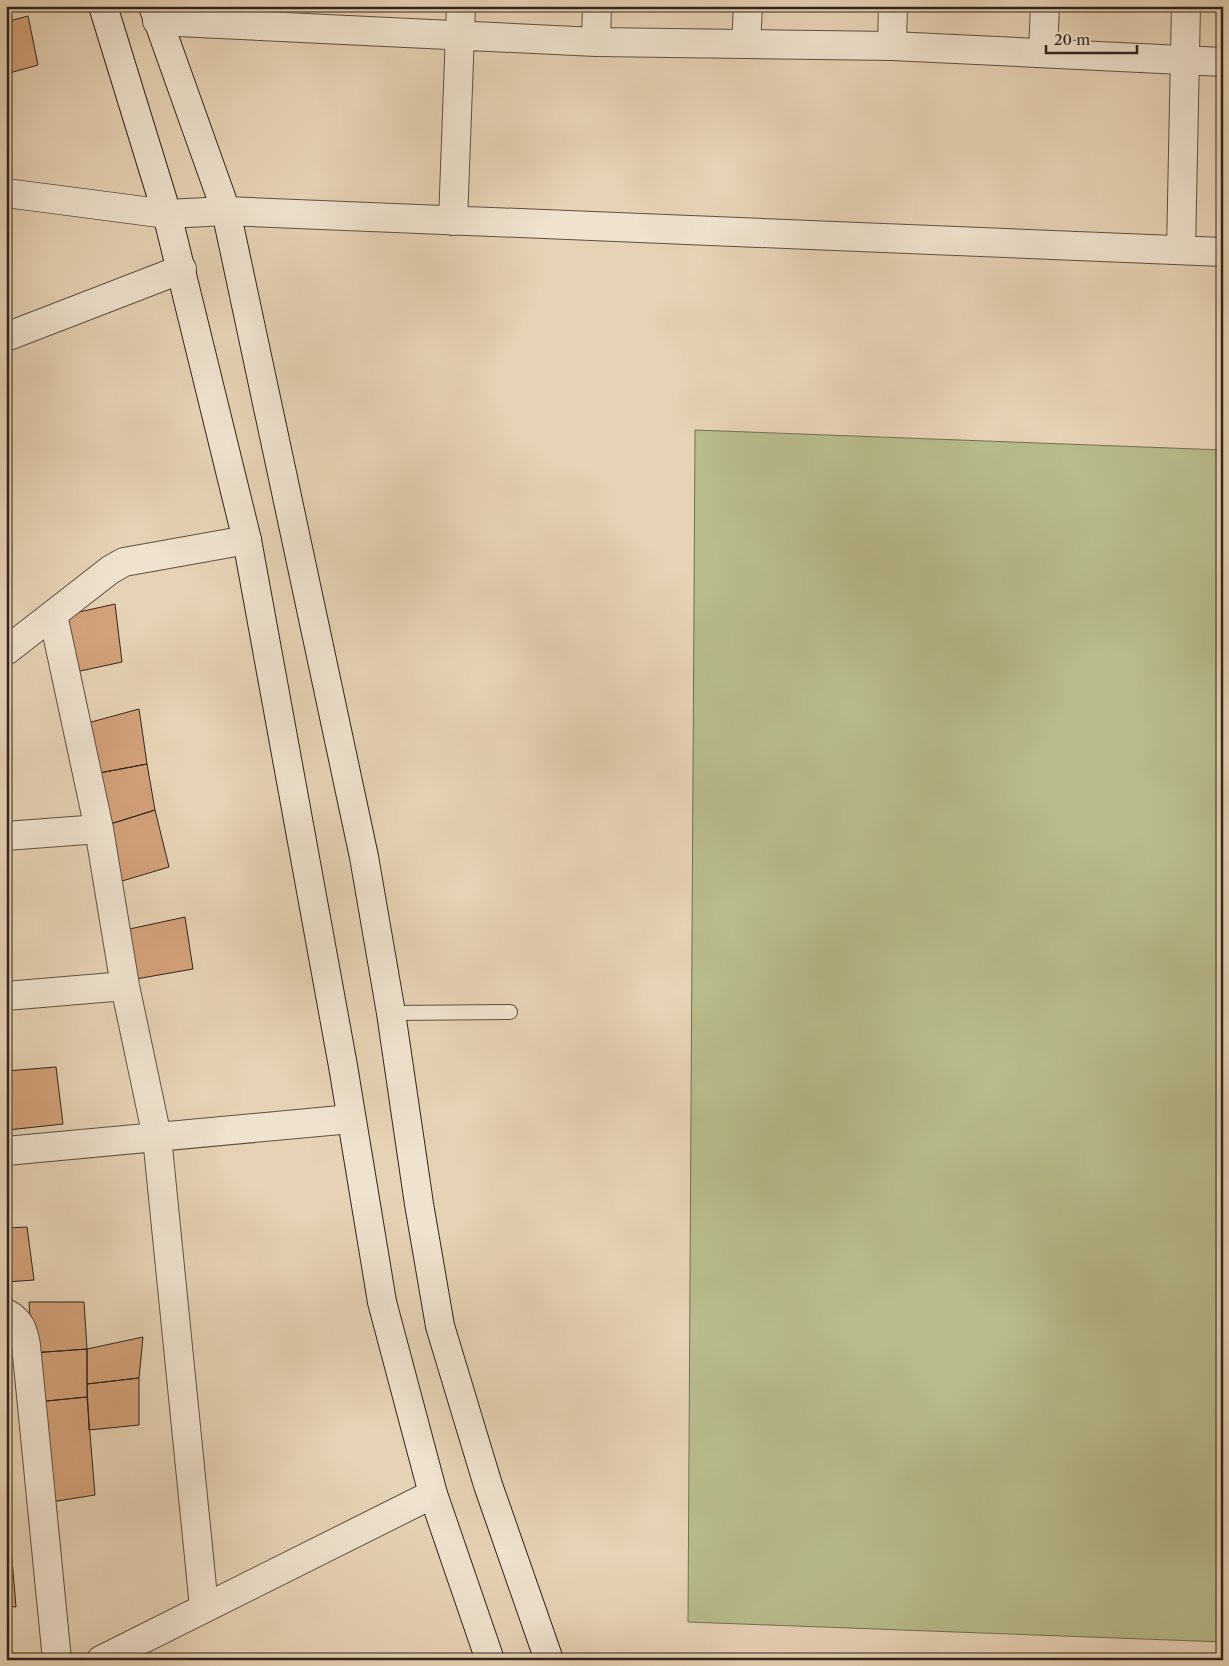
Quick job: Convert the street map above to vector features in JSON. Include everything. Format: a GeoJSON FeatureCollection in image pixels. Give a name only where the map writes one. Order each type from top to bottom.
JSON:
{"type":"FeatureCollection","features":[{"type":"Feature","properties":{"kind":"street"},"geometry":{"type":"LineString","coordinates":[[103,6],[182,269],[247,540],[382,1302],[433,1494],[490,1660]]}},
{"type":"Feature","properties":{"kind":"street"},"geometry":{"type":"LineString","coordinates":[[453,222],[461,6]]}},
{"type":"Feature","properties":{"kind":"street"},"geometry":{"type":"LineString","coordinates":[[596,42],[597,6]]}},
{"type":"Feature","properties":{"kind":"street"},"geometry":{"type":"LineString","coordinates":[[746,44],[748,6]]}},
{"type":"Feature","properties":{"kind":"street"},"geometry":{"type":"LineString","coordinates":[[892,46],[893,6]]}},
{"type":"Feature","properties":{"kind":"street"},"geometry":{"type":"LineString","coordinates":[[1044,53],[1045,6]]}},
{"type":"Feature","properties":{"kind":"street"},"geometry":{"type":"LineString","coordinates":[[1182,250],[1186,6]]}},
{"type":"Feature","properties":{"kind":"street"},"geometry":{"type":"LineString","coordinates":[[549,1660],[488,1485],[440,1326],[419,1204],[391,1013],[364,856],[226,211],[155,14],[310,17],[460,34],[596,42],[892,46],[1223,62]]}},
{"type":"Feature","properties":{"kind":"street"},"geometry":{"type":"LineString","coordinates":[[6,193],[167,214],[226,211],[453,222],[1223,252]]}},
{"type":"Feature","properties":{"kind":"street"},"geometry":{"type":"LineString","coordinates":[[6,337],[182,269]]}},
{"type":"Feature","properties":{"kind":"street"},"geometry":{"type":"LineString","coordinates":[[6,651],[110,570],[124,562],[247,540]]}},
{"type":"Feature","properties":{"kind":"street"},"geometry":{"type":"LineString","coordinates":[[53,615],[99,829],[125,986],[157,1137],[204,1607]]}},
{"type":"Feature","properties":{"kind":"street"},"geometry":{"type":"LineString","coordinates":[[6,836],[99,829]]}},
{"type":"Feature","properties":{"kind":"street"},"geometry":{"type":"LineString","coordinates":[[6,996],[125,986]]}},
{"type":"Feature","properties":{"kind":"street"},"geometry":{"type":"LineString","coordinates":[[6,1150],[351,1120]]}},
{"type":"Feature","properties":{"kind":"street"},"geometry":{"type":"LineString","coordinates":[[6,1313],[16,1318],[23,1330],[26,1345],[57,1660]]}},
{"type":"Feature","properties":{"kind":"street"},"geometry":{"type":"LineString","coordinates":[[101,1660],[141,1651],[204,1607],[433,1494]]}},
{"type":"Feature","properties":{"kind":"lane"},"geometry":{"type":"LineString","coordinates":[[391,1013],[510,1012]]}},
{"type":"Feature","properties":{"kind":"green space"},"geometry":{"type":"Polygon","coordinates":[[[695,430],[1223,450],[1223,1642],[688,1622],[695,430]]]}},
{"type":"Feature","properties":{"kind":"building"},"geometry":{"type":"Polygon","coordinates":[[[28,16],[38,65],[6,74],[6,22],[28,16]]]}},
{"type":"Feature","properties":{"kind":"building"},"geometry":{"type":"Polygon","coordinates":[[[115,604],[122,662],[71,673],[61,616],[115,604]]]}},
{"type":"Feature","properties":{"kind":"building"},"geometry":{"type":"Polygon","coordinates":[[[139,709],[147,764],[94,774],[84,724],[139,709]]]}},
{"type":"Feature","properties":{"kind":"building"},"geometry":{"type":"Polygon","coordinates":[[[147,764],[155,810],[104,826],[94,774],[147,764]]]}},
{"type":"Feature","properties":{"kind":"building"},"geometry":{"type":"Polygon","coordinates":[[[155,810],[169,867],[122,881],[104,826],[155,810]]]}},
{"type":"Feature","properties":{"kind":"building"},"geometry":{"type":"Polygon","coordinates":[[[185,917],[193,969],[136,979],[125,930],[185,917]]]}},
{"type":"Feature","properties":{"kind":"building"},"geometry":{"type":"Polygon","coordinates":[[[56,1067],[63,1124],[8,1130],[6,1071],[56,1067]]]}},
{"type":"Feature","properties":{"kind":"building"},"geometry":{"type":"Polygon","coordinates":[[[27,1227],[34,1280],[6,1282],[6,1228],[27,1227]]]}},
{"type":"Feature","properties":{"kind":"building"},"geometry":{"type":"Polygon","coordinates":[[[29,1302],[84,1302],[87,1349],[32,1353],[29,1302]]]}},
{"type":"Feature","properties":{"kind":"building"},"geometry":{"type":"Polygon","coordinates":[[[143,1337],[139,1378],[87,1384],[87,1349],[143,1337]]]}},
{"type":"Feature","properties":{"kind":"building"},"geometry":{"type":"Polygon","coordinates":[[[87,1349],[87,1397],[36,1402],[32,1353],[87,1349]]]}},
{"type":"Feature","properties":{"kind":"building"},"geometry":{"type":"Polygon","coordinates":[[[139,1378],[139,1425],[89,1430],[87,1384],[139,1378]]]}},
{"type":"Feature","properties":{"kind":"building"},"geometry":{"type":"Polygon","coordinates":[[[87,1397],[95,1495],[45,1503],[36,1402],[87,1397]]]}},
{"type":"Feature","properties":{"kind":"building"},"geometry":{"type":"Polygon","coordinates":[[[6,1519],[11,1547],[6,1548],[6,1519]]]}},
{"type":"Feature","properties":{"kind":"building"},"geometry":{"type":"Polygon","coordinates":[[[11,1547],[16,1607],[6,1606],[6,1548],[11,1547]]]}}]}
